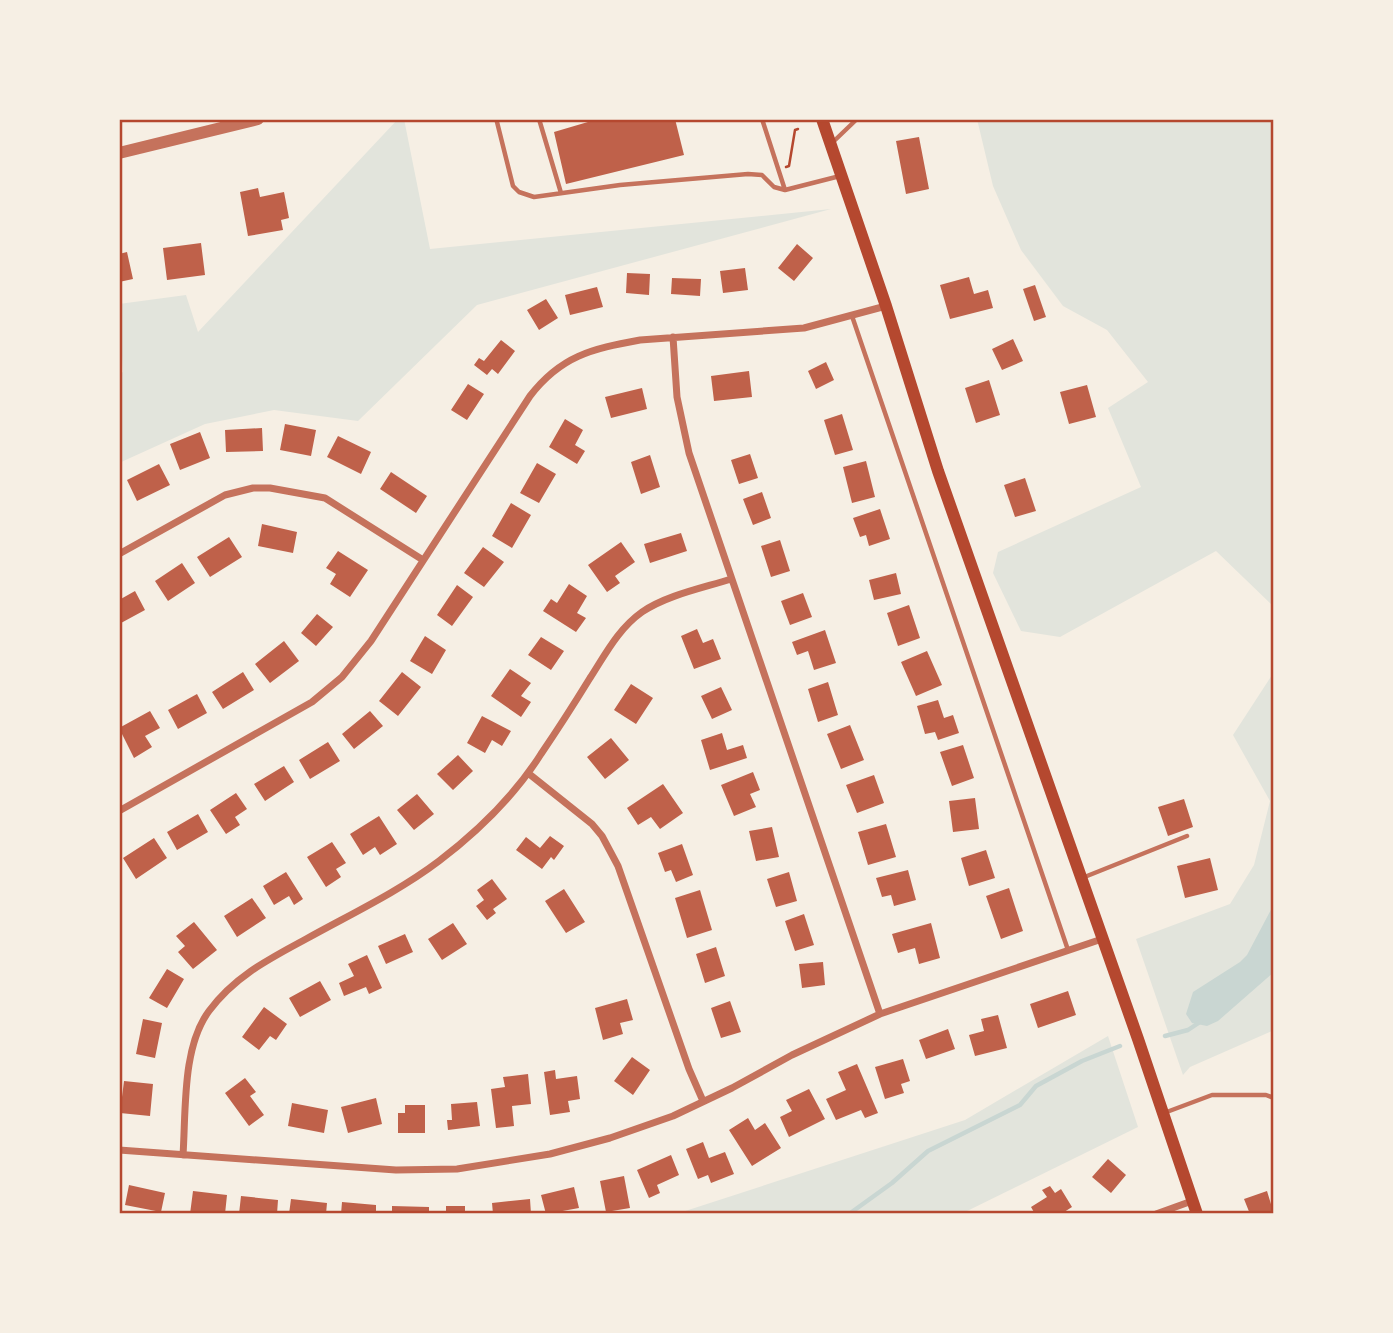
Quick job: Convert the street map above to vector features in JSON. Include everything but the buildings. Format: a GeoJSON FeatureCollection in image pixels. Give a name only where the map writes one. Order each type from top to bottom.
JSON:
{"type":"FeatureCollection","features":[{"type":"Feature","properties":{"kind":"main road"},"geometry":{"type":"LineString","coordinates":[[822,119],[886,306],[938,471],[1197,1214]]}},
{"type":"Feature","properties":{"kind":"street"},"geometry":{"type":"LineString","coordinates":[[119,153],[258,119]]}},
{"type":"Feature","properties":{"kind":"street"},"geometry":{"type":"LineString","coordinates":[[119,811],[290,715],[328,690],[371,640],[530,396],[544,378],[578,355],[619,344],[673,337],[804,328],[886,306]]}},
{"type":"Feature","properties":{"kind":"street"},"geometry":{"type":"LineString","coordinates":[[673,337],[677,397],[684,435],[880,1014]]}},
{"type":"Feature","properties":{"kind":"street"},"geometry":{"type":"LineString","coordinates":[[119,554],[225,495],[253,488],[270,488],[325,498],[423,559]]}},
{"type":"Feature","properties":{"kind":"street"},"geometry":{"type":"LineString","coordinates":[[183,1155],[194,1043],[207,1014],[224,993],[247,972],[420,875],[479,827],[528,773],[609,649],[631,621],[644,611],[674,598],[732,579]]}},
{"type":"Feature","properties":{"kind":"street"},"geometry":{"type":"LineString","coordinates":[[528,773],[586,819],[602,836],[610,850],[703,1101]]}},
{"type":"Feature","properties":{"kind":"street"},"geometry":{"type":"LineString","coordinates":[[119,1150],[396,1170],[457,1168],[520,1160],[610,1138],[673,1116],[792,1055],[880,1014],[1102,939]]}},
{"type":"Feature","properties":{"kind":"street"},"geometry":{"type":"LineString","coordinates":[[1156,1214],[1192,1201]]}},
{"type":"Feature","properties":{"kind":"lane"},"geometry":{"type":"LineString","coordinates":[[539,119],[561,193]]}},
{"type":"Feature","properties":{"kind":"lane"},"geometry":{"type":"LineString","coordinates":[[762,119],[785,190]]}},
{"type":"Feature","properties":{"kind":"lane"},"geometry":{"type":"LineString","coordinates":[[830,145],[857,119]]}},
{"type":"Feature","properties":{"kind":"lane"},"geometry":{"type":"LineString","coordinates":[[497,122],[513,186],[519,192],[534,197],[620,185],[748,174],[762,175],[774,187],[785,190],[841,176]]}},
{"type":"Feature","properties":{"kind":"lane"},"geometry":{"type":"LineString","coordinates":[[852,316],[1068,950]]}},
{"type":"Feature","properties":{"kind":"lane"},"geometry":{"type":"LineString","coordinates":[[1081,878],[1187,836]]}},
{"type":"Feature","properties":{"kind":"lane"},"geometry":{"type":"LineString","coordinates":[[1163,1113],[1212,1095],[1266,1095],[1274,1098]]}},
{"type":"Feature","properties":{"kind":"path"},"geometry":{"type":"LineString","coordinates":[[783,156],[786,167],[789,166],[795,130],[798,129]]}},
{"type":"Feature","properties":{"kind":"shaded area"},"geometry":{"type":"Polygon","coordinates":[[[398,119],[404,119],[430,249],[831,209],[477,305],[358,421],[274,410],[205,424],[119,463],[119,374],[123,372],[119,304],[186,295],[198,332],[398,119]]]}},
{"type":"Feature","properties":{"kind":"shaded area"},"geometry":{"type":"Polygon","coordinates":[[[977,119],[1274,119],[1274,607],[1216,551],[1060,637],[1021,631],[993,573],[998,552],[1141,487],[1108,408],[1148,382],[1107,330],[1063,306],[1021,250],[993,186],[977,119]]]}},
{"type":"Feature","properties":{"kind":"shaded area"},"geometry":{"type":"Polygon","coordinates":[[[1274,672],[1274,1030],[1190,1067],[1183,1075],[1136,939],[1230,904],[1254,865],[1270,801],[1233,735],[1274,672]]]}},
{"type":"Feature","properties":{"kind":"shaded area"},"geometry":{"type":"Polygon","coordinates":[[[1274,904],[1274,972],[1218,1021],[1207,1026],[1192,1023],[1186,1014],[1193,992],[1247,955],[1274,904]]]}},
{"type":"Feature","properties":{"kind":"shaded area"},"geometry":{"type":"Polygon","coordinates":[[[1108,1036],[1138,1127],[961,1214],[676,1214],[965,1120],[1108,1036]]]}},
{"type":"Feature","properties":{"kind":"waterway"},"geometry":{"type":"LineString","coordinates":[[1165,1036],[1188,1030],[1200,1022]]}},
{"type":"Feature","properties":{"kind":"waterway"},"geometry":{"type":"LineString","coordinates":[[849,1214],[892,1183],[928,1151],[1020,1105],[1036,1086],[1082,1061],[1120,1046]]}}]}
